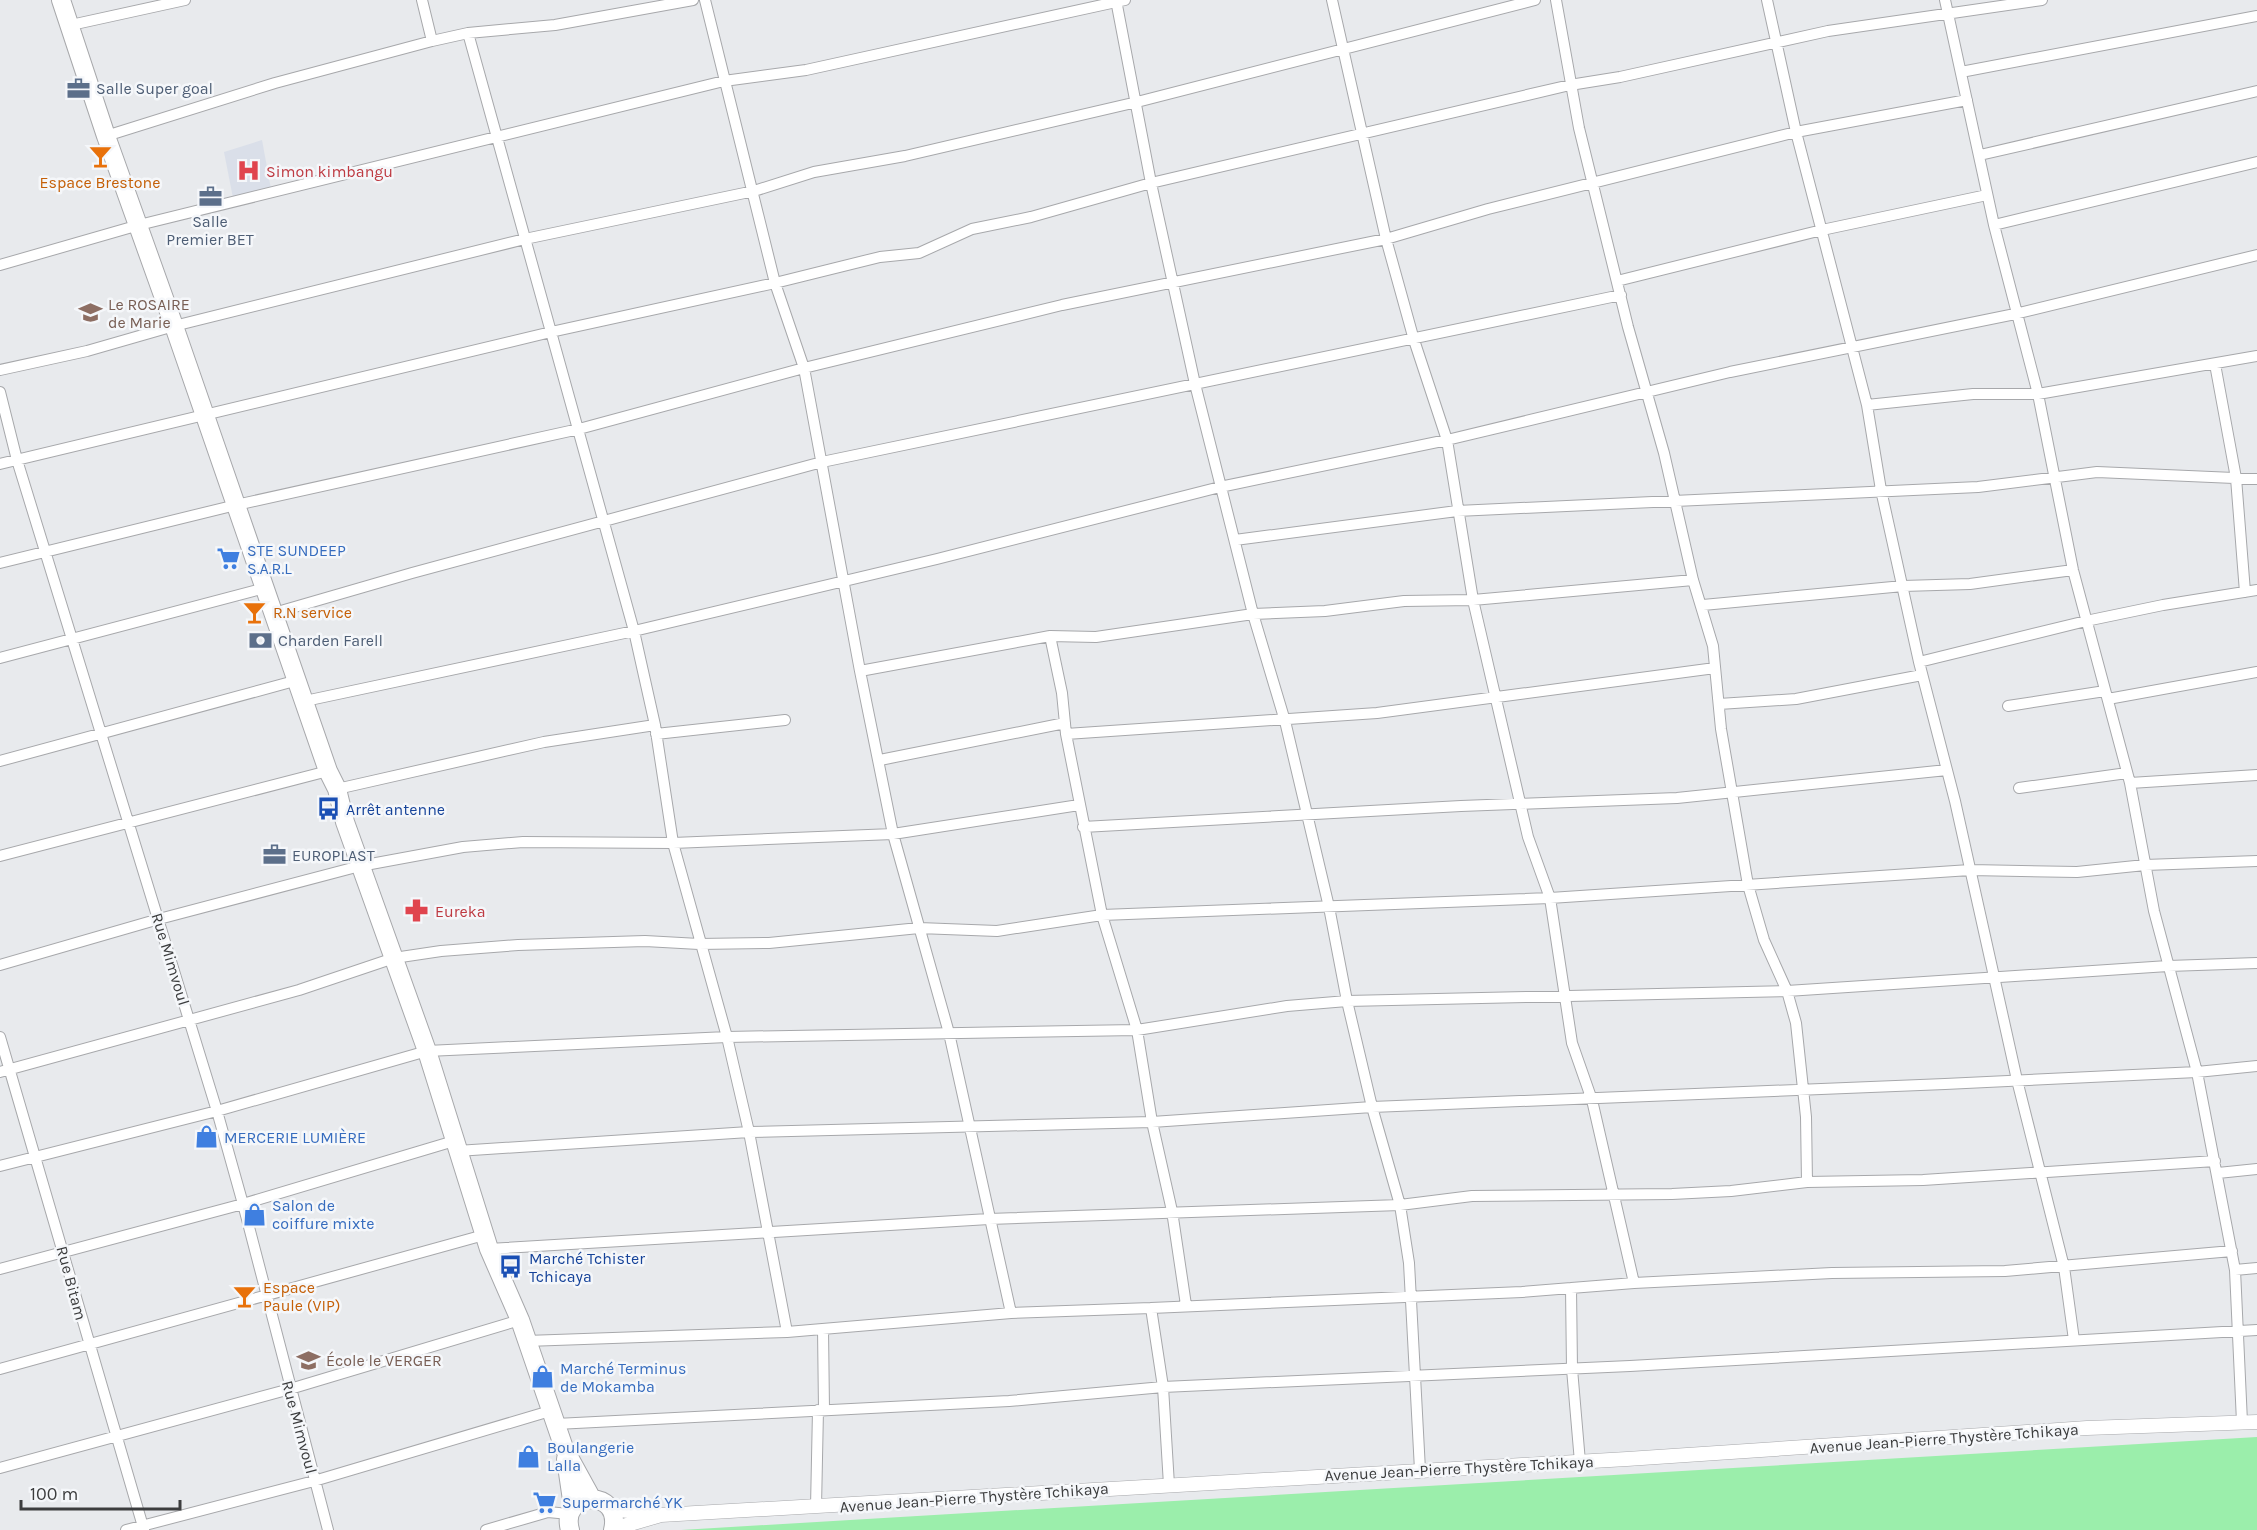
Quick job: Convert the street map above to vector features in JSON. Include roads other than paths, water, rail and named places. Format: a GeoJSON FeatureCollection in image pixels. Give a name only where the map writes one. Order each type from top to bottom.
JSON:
{"type":"FeatureCollection","features":[{"type":"Feature","properties":{"kind":"highway"},"geometry":{"type":"LineString","coordinates":[[61,0],[106,136],[328,771],[337,789],[360,866],[427,1051],[487,1242],[520,1320],[564,1448],[592,1498],[606,1504],[614,1515],[613,1529]]}},
{"type":"Feature","properties":{"kind":"highway"},"geometry":{"type":"LineString","coordinates":[[564,1448],[571,1517]]}},
{"type":"Feature","properties":{"kind":"highway"},"geometry":{"type":"LineString","coordinates":[[571,1517],[582,1501],[592,1498]]}},
{"type":"Feature","properties":{"kind":"street"},"geometry":{"type":"LineString","coordinates":[[71,25],[185,0]]}},
{"type":"Feature","properties":{"kind":"street"},"geometry":{"type":"LineString","coordinates":[[422,0],[432,41]]}},
{"type":"Feature","properties":{"kind":"street"},"geometry":{"type":"LineString","coordinates":[[106,136],[275,83],[432,41],[468,33],[555,25],[693,0]]}},
{"type":"Feature","properties":{"kind":"street"},"geometry":{"type":"LineString","coordinates":[[705,0],[775,283],[804,368],[860,672],[880,760],[893,834],[949,1033],[1011,1313]]}},
{"type":"Feature","properties":{"kind":"street"},"geometry":{"type":"LineString","coordinates":[[1332,0],[1386,239],[1414,340],[1447,440],[1473,600],[1528,837],[1550,898],[1572,1044],[1592,1100],[1634,1283]]}},
{"type":"Feature","properties":{"kind":"street"},"geometry":{"type":"LineString","coordinates":[[0,370],[87,351],[174,326],[525,239],[754,191],[814,171],[905,156],[1137,102],[1343,47],[1535,0]]}},
{"type":"Feature","properties":{"kind":"street"},"geometry":{"type":"LineString","coordinates":[[1556,0],[1570,85],[1617,281],[1648,392],[1693,580],[1703,605],[1713,646],[1731,791],[1748,885],[1764,940],[1787,991],[1796,1023],[1806,1117],[1807,1182]]}},
{"type":"Feature","properties":{"kind":"street"},"geometry":{"type":"LineString","coordinates":[[1767,0],[1796,132],[1867,405],[1881,490],[1919,662],[1947,770],[2039,1172],[2064,1267],[2074,1340]]}},
{"type":"Feature","properties":{"kind":"street"},"geometry":{"type":"LineString","coordinates":[[1945,0],[2015,314],[2038,394],[2073,570],[2128,778],[2168,966],[2197,1072],[2235,1270],[2242,1422]]}},
{"type":"Feature","properties":{"kind":"street"},"geometry":{"type":"LineString","coordinates":[[0,464],[204,413],[551,332],[775,283],[880,257],[919,253],[972,229],[1031,217],[1150,183],[1570,85],[1620,77],[1777,42],[1892,20],[2042,0]]}},
{"type":"Feature","properties":{"kind":"street"},"geometry":{"type":"LineString","coordinates":[[0,265],[139,225],[724,81],[806,69],[1119,1],[1150,183],[1195,384],[1253,614],[1285,721],[1329,907],[1347,1001],[1372,1107],[1400,1205],[1407,1254],[1420,1470]]}},
{"type":"Feature","properties":{"kind":"street"},"geometry":{"type":"LineString","coordinates":[[1961,72],[2257,16]]}},
{"type":"Feature","properties":{"kind":"street"},"geometry":{"type":"LineString","coordinates":[[468,33],[634,631],[656,730],[673,843],[699,944],[727,1037],[749,1132],[787,1332]]}},
{"type":"Feature","properties":{"kind":"street"},"geometry":{"type":"LineString","coordinates":[[1980,154],[2257,91]]}},
{"type":"Feature","properties":{"kind":"street"},"geometry":{"type":"LineString","coordinates":[[0,563],[236,505],[579,429],[804,368],[1062,305],[1386,239],[1488,209],[1796,132],[1967,100]]}},
{"type":"Feature","properties":{"kind":"street"},"geometry":{"type":"LineString","coordinates":[[1994,225],[2257,162]]}},
{"type":"Feature","properties":{"kind":"street"},"geometry":{"type":"LineString","coordinates":[[1617,281],[1822,230],[1987,195]]}},
{"type":"Feature","properties":{"kind":"street"},"geometry":{"type":"LineString","coordinates":[[305,701],[634,631],[937,560],[1220,487],[1447,440],[1730,372],[2015,314],[2257,255]]}},
{"type":"Feature","properties":{"kind":"street"},"geometry":{"type":"LineString","coordinates":[[274,613],[822,462],[1621,296]]}},
{"type":"Feature","properties":{"kind":"street"},"geometry":{"type":"LineString","coordinates":[[1867,405],[1973,394],[2038,394],[2257,356]]}},
{"type":"Feature","properties":{"kind":"street"},"geometry":{"type":"LineString","coordinates":[[2215,364],[2236,478],[2245,592]]}},
{"type":"Feature","properties":{"kind":"street","name":"Rue Mimvoul"},"geometry":{"type":"LineString","coordinates":[[0,392],[17,460],[217,1111],[328,1530]]}},
{"type":"Feature","properties":{"kind":"street"},"geometry":{"type":"LineString","coordinates":[[1235,540],[1457,511],[1978,487],[2056,476],[2128,471],[2257,479]]}},
{"type":"Feature","properties":{"kind":"street"},"geometry":{"type":"LineString","coordinates":[[1703,605],[1903,586],[1970,584],[2073,570]]}},
{"type":"Feature","properties":{"kind":"street"},"geometry":{"type":"LineString","coordinates":[[860,672],[1050,636],[1096,637],[1129,634],[1253,614],[1325,611],[1404,601],[1473,600],[1693,580]]}},
{"type":"Feature","properties":{"kind":"street"},"geometry":{"type":"LineString","coordinates":[[0,658],[265,588]]}},
{"type":"Feature","properties":{"kind":"street"},"geometry":{"type":"LineString","coordinates":[[1919,662],[2086,621],[2163,605],[2257,590]]}},
{"type":"Feature","properties":{"kind":"street"},"geometry":{"type":"LineString","coordinates":[[1050,636],[1062,693],[1079,805],[1102,915],[1137,1030],[1152,1122],[1172,1211],[1186,1305]]}},
{"type":"Feature","properties":{"kind":"street"},"geometry":{"type":"LineString","coordinates":[[880,760],[1066,728],[1285,721],[1377,713],[1715,668]]}},
{"type":"Feature","properties":{"kind":"street"},"geometry":{"type":"LineString","coordinates":[[2008,706],[2107,695],[2257,672]]}},
{"type":"Feature","properties":{"kind":"street"},"geometry":{"type":"LineString","coordinates":[[1719,704],[1806,697],[1923,675]]}},
{"type":"Feature","properties":{"kind":"street"},"geometry":{"type":"LineString","coordinates":[[0,761],[298,680]]}},
{"type":"Feature","properties":{"kind":"street"},"geometry":{"type":"LineString","coordinates":[[337,789],[544,742],[785,720]]}},
{"type":"Feature","properties":{"kind":"street"},"geometry":{"type":"LineString","coordinates":[[1083,826],[1677,798],[1947,770]]}},
{"type":"Feature","properties":{"kind":"street"},"geometry":{"type":"LineString","coordinates":[[0,856],[328,771]]}},
{"type":"Feature","properties":{"kind":"street"},"geometry":{"type":"LineString","coordinates":[[2019,788],[2128,778],[2257,776]]}},
{"type":"Feature","properties":{"kind":"street"},"geometry":{"type":"LineString","coordinates":[[0,965],[159,919],[360,866],[463,847],[523,842],[673,843],[893,834],[1079,805]]}},
{"type":"Feature","properties":{"kind":"street"},"geometry":{"type":"LineString","coordinates":[[5,1070],[189,1018],[299,990],[394,958],[518,945],[645,941],[699,944],[769,943],[919,928],[997,931],[1102,915],[1550,898],[1970,870],[2077,872],[2145,865],[2257,861]]}},
{"type":"Feature","properties":{"kind":"street"},"geometry":{"type":"LineString","coordinates":[[0,1166],[217,1111],[427,1051],[727,1037],[1137,1030],[1287,1006],[1347,1001],[1787,991],[2168,966],[2257,963]]}},
{"type":"Feature","properties":{"kind":"street","name":"Rue Bitam"},"geometry":{"type":"LineString","coordinates":[[0,1037],[5,1070],[36,1157],[143,1528]]}},
{"type":"Feature","properties":{"kind":"street"},"geometry":{"type":"LineString","coordinates":[[0,1269],[455,1146],[749,1132],[1152,1122],[1372,1107],[1592,1100],[2197,1072],[2257,1066]]}},
{"type":"Feature","properties":{"kind":"street"},"geometry":{"type":"LineString","coordinates":[[0,1368],[266,1297],[487,1242],[769,1234],[989,1219],[1400,1205],[1472,1196],[1731,1191],[1807,1182],[1923,1180],[2215,1161]]}},
{"type":"Feature","properties":{"kind":"street"},"geometry":{"type":"LineString","coordinates":[[2218,1173],[2257,1169]]}},
{"type":"Feature","properties":{"kind":"street"},"geometry":{"type":"LineString","coordinates":[[526,1341],[787,1332],[1011,1313],[1410,1297],[1832,1273],[2005,1271],[2232,1251]]}},
{"type":"Feature","properties":{"kind":"street"},"geometry":{"type":"LineString","coordinates":[[2235,1270],[2257,1268]]}},
{"type":"Feature","properties":{"kind":"street"},"geometry":{"type":"LineString","coordinates":[[1571,1288],[1572,1369],[1580,1462]]}},
{"type":"Feature","properties":{"kind":"street"},"geometry":{"type":"LineString","coordinates":[[1151,1308],[1163,1387],[1169,1485]]}},
{"type":"Feature","properties":{"kind":"street"},"geometry":{"type":"LineString","coordinates":[[0,1468],[290,1389],[520,1320]]}},
{"type":"Feature","properties":{"kind":"street"},"geometry":{"type":"LineString","coordinates":[[816,1507],[823,1329]]}},
{"type":"Feature","properties":{"kind":"street"},"geometry":{"type":"LineString","coordinates":[[126,1530],[143,1528],[553,1418],[821,1410],[1009,1401],[1163,1387],[1572,1369],[2257,1330]]}},
{"type":"Feature","properties":{"kind":"street","name":"Avenue Jean-Pierre Thystère Tchikaya"},"geometry":{"type":"LineString","coordinates":[[610,1509],[661,1515],[816,1507],[1580,1462],[2087,1428],[2257,1422]]}},
{"type":"Feature","properties":{"kind":"street"},"geometry":{"type":"LineString","coordinates":[[486,1530],[548,1512],[571,1517]]}},
{"type":"Feature","properties":{"kind":"street","name":"Avenue Jean-Pierre Thystère Tchikaya"},"geometry":{"type":"LineString","coordinates":[[613,1529],[661,1515]]}},
{"type":"Feature","properties":{"kind":"place","name":"Salle Super goal"},"geometry":{"type":"Point","coordinates":[78,88]}},
{"type":"Feature","properties":{"kind":"place","name":"Espace Brestone"},"geometry":{"type":"Point","coordinates":[100,157]}},
{"type":"Feature","properties":{"kind":"place","name":"Simon kimbangu"},"geometry":{"type":"Point","coordinates":[248,171]}},
{"type":"Feature","properties":{"kind":"place","name":"Salle Premier BET"},"geometry":{"type":"Point","coordinates":[210,196]}},
{"type":"Feature","properties":{"kind":"place","name":"Le ROSAIRE de Marie"},"geometry":{"type":"Point","coordinates":[90,313]}},
{"type":"Feature","properties":{"kind":"place","name":"STE SUNDEEP S.A.R.L"},"geometry":{"type":"Point","coordinates":[229,559]}},
{"type":"Feature","properties":{"kind":"place","name":"R.N service"},"geometry":{"type":"Point","coordinates":[255,612]}},
{"type":"Feature","properties":{"kind":"place","name":"Charden Farell"},"geometry":{"type":"Point","coordinates":[260,640]}},
{"type":"Feature","properties":{"kind":"place","name":"Arrêt antenne"},"geometry":{"type":"Point","coordinates":[328,809]}},
{"type":"Feature","properties":{"kind":"place","name":"EUROPLAST"},"geometry":{"type":"Point","coordinates":[274,855]}},
{"type":"Feature","properties":{"kind":"place","name":"Eureka"},"geometry":{"type":"Point","coordinates":[417,911]}},
{"type":"Feature","properties":{"kind":"place","name":"MERCERIE LUMIÈRE"},"geometry":{"type":"Point","coordinates":[206,1137]}},
{"type":"Feature","properties":{"kind":"place","name":"Salon de coiffure mixte"},"geometry":{"type":"Point","coordinates":[254,1214]}},
{"type":"Feature","properties":{"kind":"place","name":"Marché Tchister Tchicaya"},"geometry":{"type":"Point","coordinates":[511,1267]}},
{"type":"Feature","properties":{"kind":"place","name":"Espace Paule (VIP)"},"geometry":{"type":"Point","coordinates":[245,1296]}},
{"type":"Feature","properties":{"kind":"place","name":"École le VERGER"},"geometry":{"type":"Point","coordinates":[308,1360]}},
{"type":"Feature","properties":{"kind":"place","name":"Marché Terminus de Mokamba"},"geometry":{"type":"Point","coordinates":[542,1377]}},
{"type":"Feature","properties":{"kind":"place","name":"Boulangerie Lalla"},"geometry":{"type":"Point","coordinates":[529,1456]}},
{"type":"Feature","properties":{"kind":"place","name":"Supermarché YK"},"geometry":{"type":"Point","coordinates":[544,1502]}}]}
